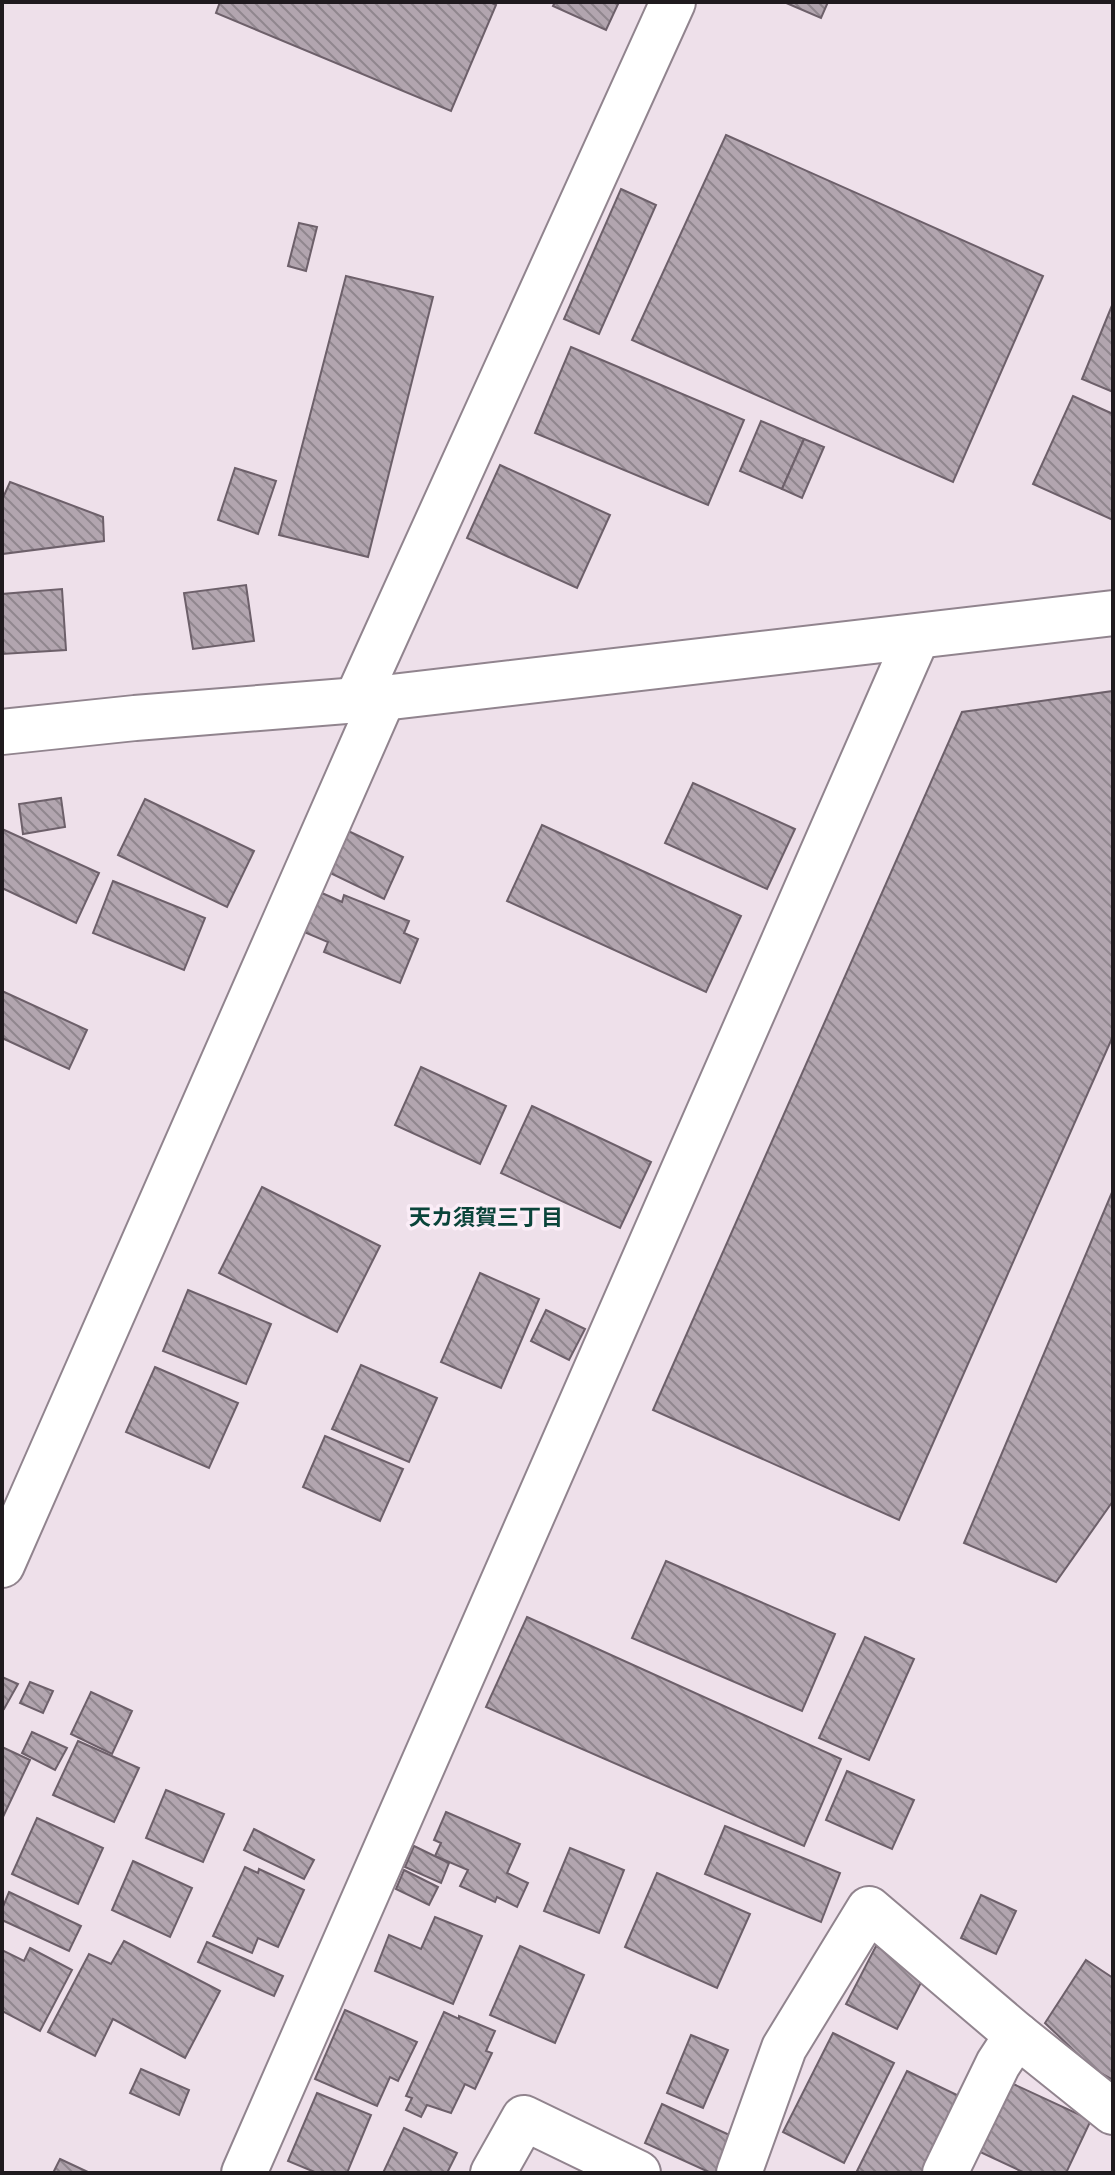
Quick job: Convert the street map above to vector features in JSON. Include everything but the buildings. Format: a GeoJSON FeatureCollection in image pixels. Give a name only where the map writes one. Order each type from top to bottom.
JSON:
{"type":"FeatureCollection","features":[{"type":"Feature","properties":{"kind":"street"},"geometry":{"type":"LineString","coordinates":[[2,1565],[370,699],[673,2]]}},
{"type":"Feature","properties":{"kind":"street"},"geometry":{"type":"LineString","coordinates":[[2,732],[370,699],[1113,613]]}},
{"type":"Feature","properties":{"kind":"street"},"geometry":{"type":"LineString","coordinates":[[244,2173],[917,637]]}},
{"type":"Feature","properties":{"kind":"street"},"geometry":{"type":"LineString","coordinates":[[739,2173],[784,2048],[869,1909],[1113,2112]]}},
{"type":"Feature","properties":{"kind":"street"},"geometry":{"type":"LineString","coordinates":[[945,2173],[998,2064],[1017,2035]]}},
{"type":"Feature","properties":{"kind":"street"},"geometry":{"type":"LineString","coordinates":[[493,2173],[524,2118],[638,2173]]}},
{"type":"Feature","properties":{"kind":"district","name":"天カ須賀三丁目"},"geometry":{"type":"Point","coordinates":[486,1217]}}]}
